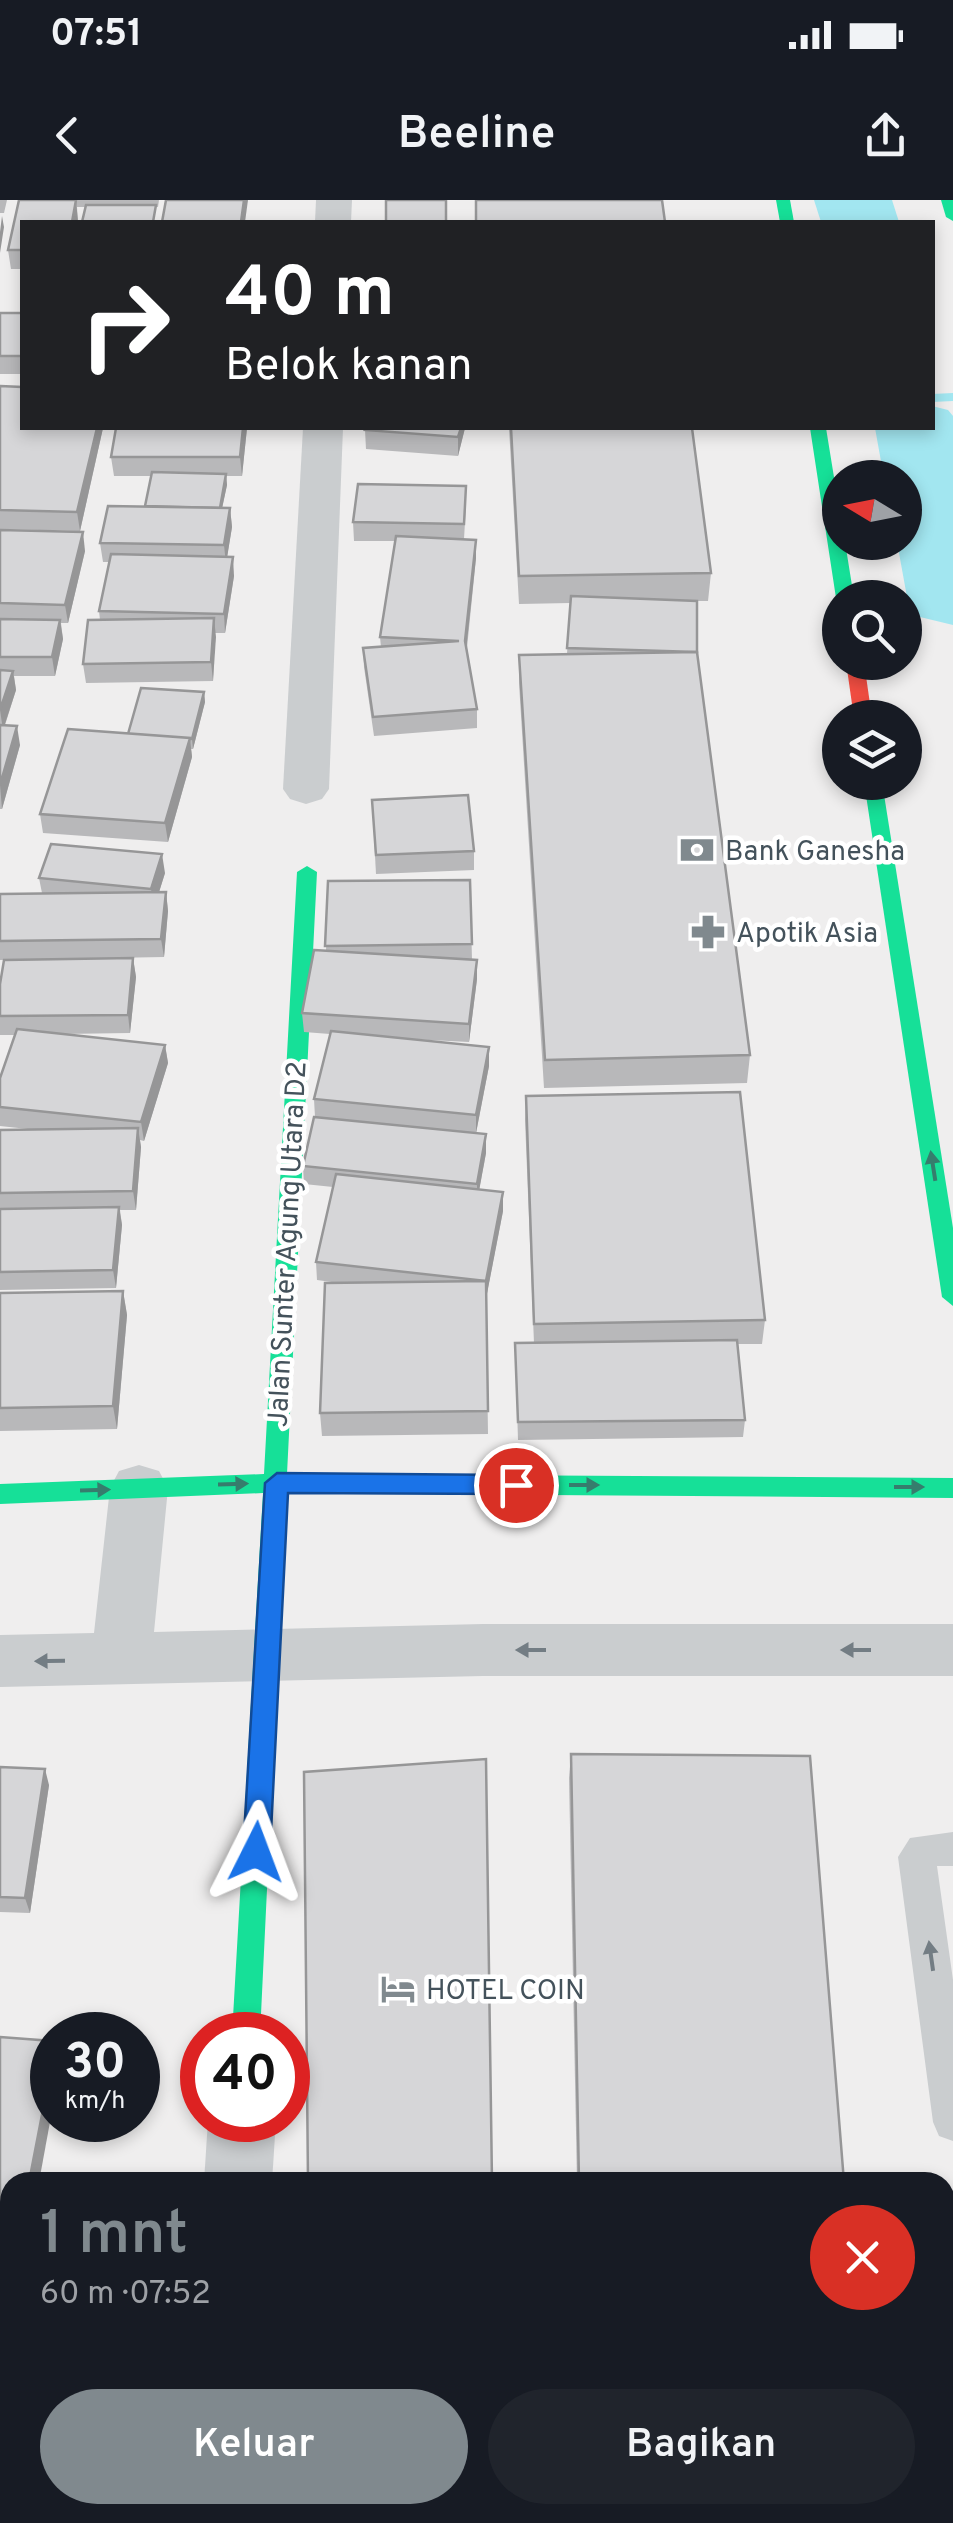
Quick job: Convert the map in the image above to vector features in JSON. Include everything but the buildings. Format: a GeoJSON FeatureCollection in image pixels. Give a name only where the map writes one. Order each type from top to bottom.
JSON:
{"type":"FeatureCollection","features":[{"type":"Feature","properties":{"kind":"street"},"geometry":{"type":"LineString","coordinates":[[306,789],[323,430]]}},
{"type":"Feature","properties":{"kind":"street"},"geometry":{"type":"LineString","coordinates":[[818,430],[842,580]]}},
{"type":"Feature","properties":{"kind":"street"},"geometry":{"type":"LineString","coordinates":[[877,800],[953,1297]]}},
{"type":"Feature","properties":{"kind":"street","name":"Jalan Sunter Agung Utara D2"},"geometry":{"type":"LineString","coordinates":[[247,2012],[277,1483],[276,1377],[306,872]]}},
{"type":"Feature","properties":{"kind":"street"},"geometry":{"type":"LineString","coordinates":[[0,1494],[277,1483],[953,1488]]}},
{"type":"Feature","properties":{"kind":"street"},"geometry":{"type":"LineString","coordinates":[[121,1660],[139,1488]]}},
{"type":"Feature","properties":{"kind":"street"},"geometry":{"type":"LineString","coordinates":[[0,1661],[483,1650],[953,1650]]}},
{"type":"Feature","properties":{"kind":"street"},"geometry":{"type":"LineString","coordinates":[[239,2172],[241,2142]]}},
{"type":"Feature","properties":{"kind":"lane"},"geometry":{"type":"LineString","coordinates":[[953,1849],[923,1850],[917,1857],[953,2122]]}},
{"type":"Feature","properties":{"kind":"waterway"},"geometry":{"type":"LineString","coordinates":[[853,200],[859,220]]}},
{"type":"Feature","properties":{"kind":"waterway"},"geometry":{"type":"LineString","coordinates":[[935,398],[953,397]]}},
{"type":"Feature","properties":{"kind":"waterway"},"geometry":{"type":"LineString","coordinates":[[918,430],[953,597]]}},
{"type":"Feature","properties":{"kind":"traffic: fast"},"geometry":{"type":"LineString","coordinates":[[783,200],[787,220]]}},
{"type":"Feature","properties":{"kind":"traffic: fast"},"geometry":{"type":"LineString","coordinates":[[948,200],[953,217]]}},
{"type":"Feature","properties":{"kind":"traffic: fast"},"geometry":{"type":"LineString","coordinates":[[818,430],[842,580]]}},
{"type":"Feature","properties":{"kind":"traffic: fast"},"geometry":{"type":"LineString","coordinates":[[876,800],[953,1297]]}},
{"type":"Feature","properties":{"kind":"traffic: fast"},"geometry":{"type":"LineString","coordinates":[[247,2012],[307,872]]}},
{"type":"Feature","properties":{"kind":"traffic: fast"},"geometry":{"type":"LineString","coordinates":[[0,1494],[277,1483],[953,1488]]}},
{"type":"Feature","properties":{"kind":"traffic: jam"},"geometry":{"type":"LineString","coordinates":[[858,680],[860,700]]}},
{"type":"Feature","properties":{"kind":"place","name":"Bank Ganesha"},"geometry":{"type":"Point","coordinates":[697,850]}},
{"type":"Feature","properties":{"kind":"place","name":"Apotik Asia"},"geometry":{"type":"Point","coordinates":[708,932]}},
{"type":"Feature","properties":{"kind":"place","name":"HOTEL COIN"},"geometry":{"type":"Point","coordinates":[398,1989]}},
{"type":"Feature","properties":{"kind":"route"},"geometry":{"type":"LineString","coordinates":[[256,1852],[277,1483],[516,1485]]}}]}
